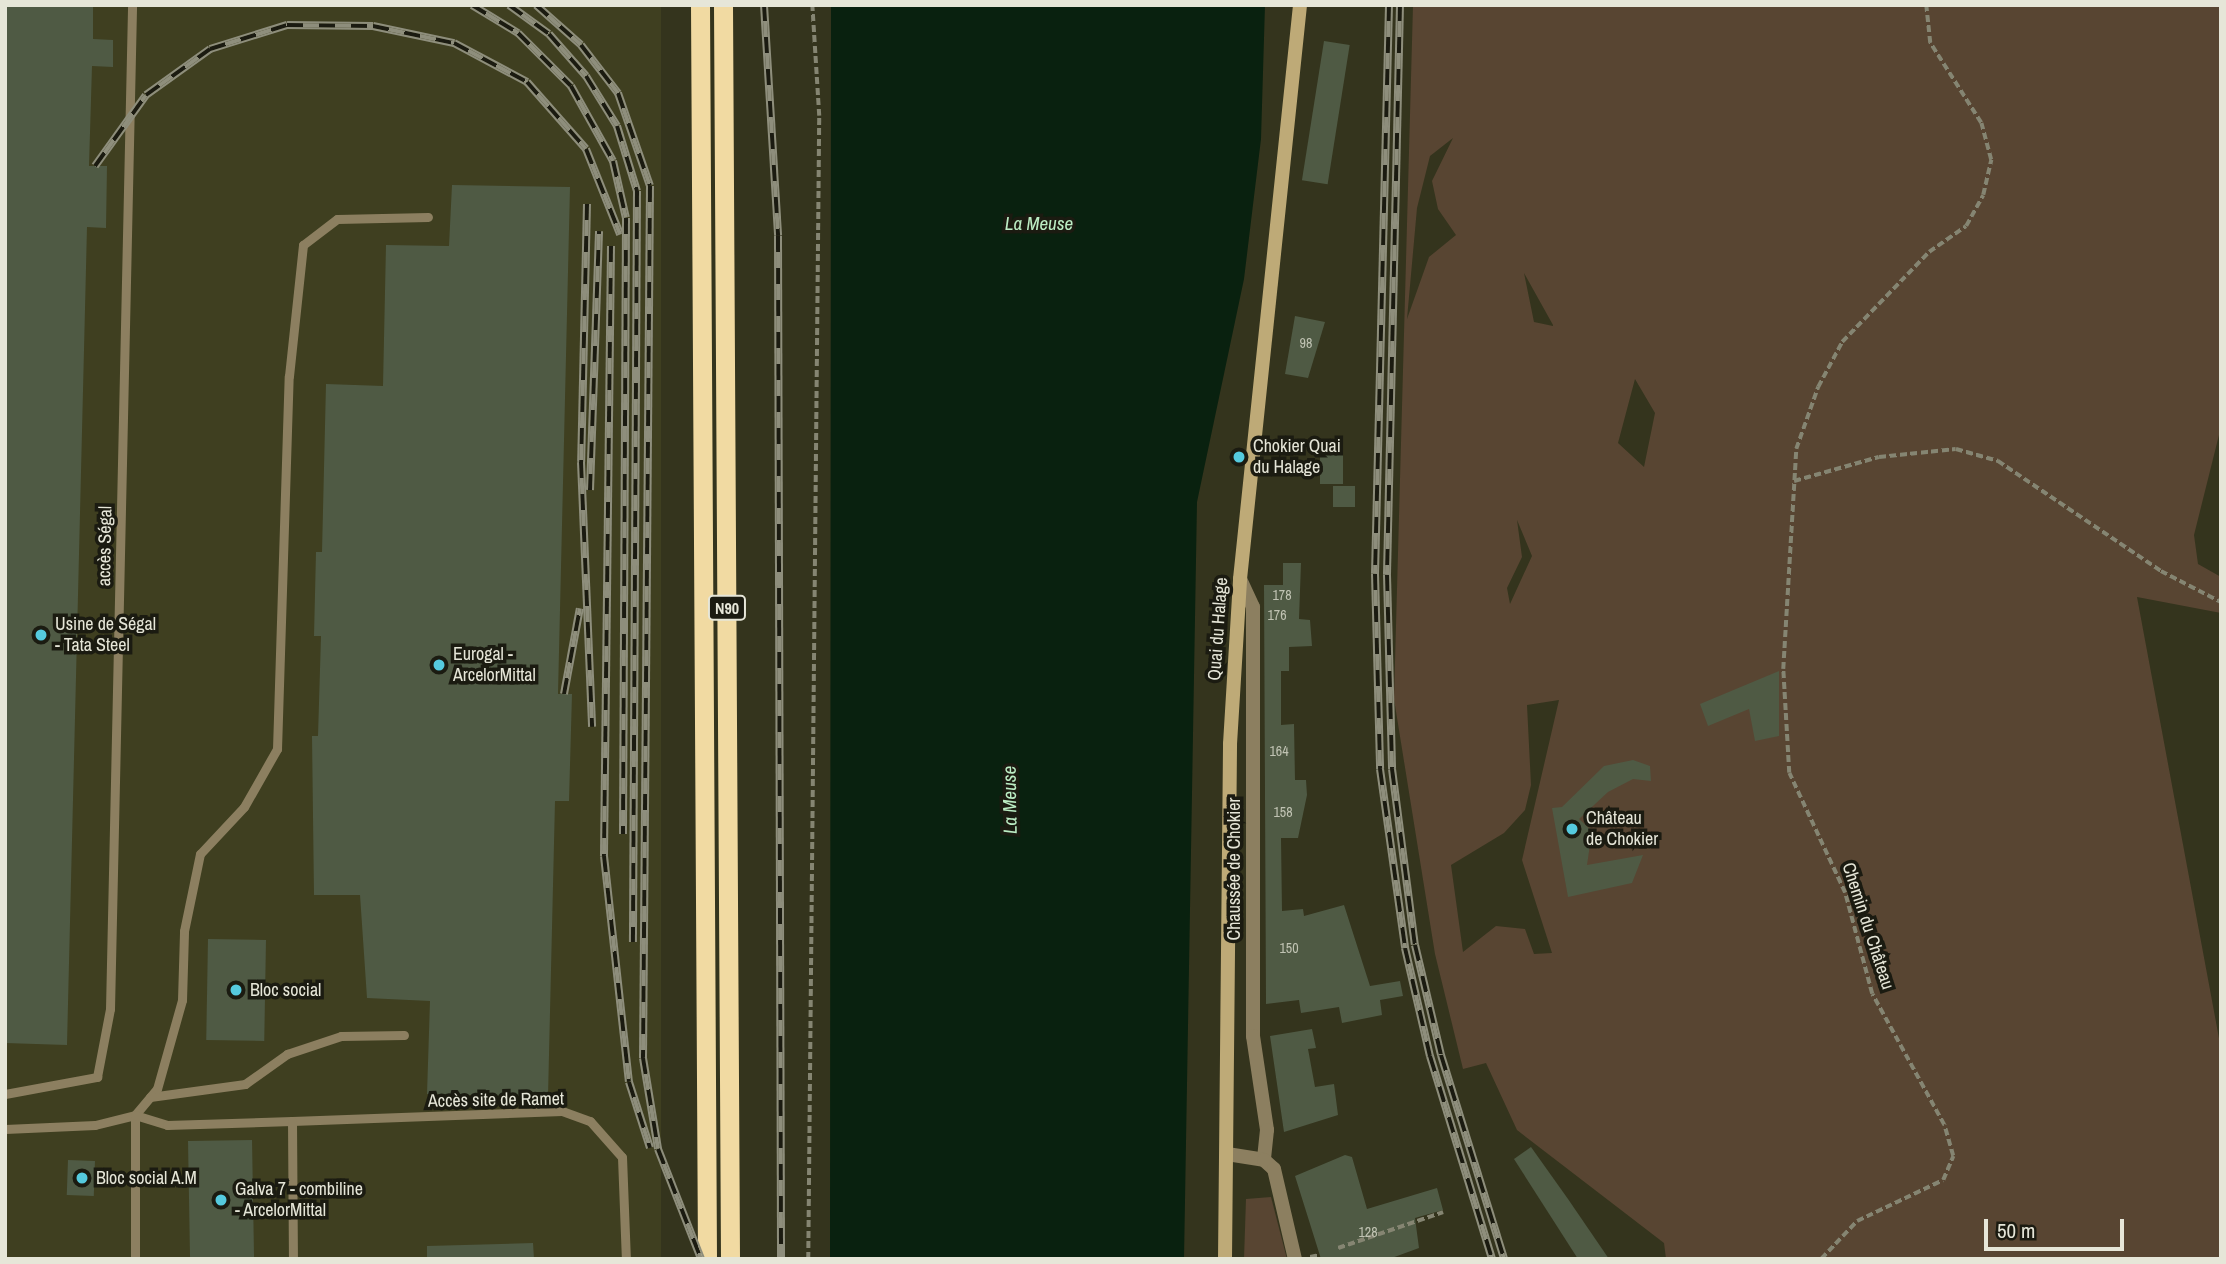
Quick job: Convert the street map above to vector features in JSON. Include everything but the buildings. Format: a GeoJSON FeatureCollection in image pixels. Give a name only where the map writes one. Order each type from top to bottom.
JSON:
{"type":"FeatureCollection","features":[{"type":"Feature","properties":{"kind":"highway","name":"N90"},"geometry":{"type":"LineString","coordinates":[[700,5],[707,1259]]}},
{"type":"Feature","properties":{"kind":"highway","name":"N90"},"geometry":{"type":"LineString","coordinates":[[723,5],[730,1259]]}},
{"type":"Feature","properties":{"kind":"main road","name":"Quai du Halage"},"geometry":{"type":"LineString","coordinates":[[1225,1259],[1230,744],[1240,579],[1300,5]]}},
{"type":"Feature","properties":{"kind":"street","name":"Chaussée de Chokier"},"geometry":{"type":"LineString","coordinates":[[1240,579],[1253,607],[1253,1036],[1267,1130],[1264,1160]]}},
{"type":"Feature","properties":{"kind":"street"},"geometry":{"type":"LineString","coordinates":[[1227,1154],[1264,1160],[1274,1168],[1296,1259]]}},
{"type":"Feature","properties":{"kind":"lane","name":"accès Ségal"},"geometry":{"type":"LineString","coordinates":[[5,1094],[97,1077],[110,1009],[132,5]]}},
{"type":"Feature","properties":{"kind":"lane"},"geometry":{"type":"LineString","coordinates":[[5,1129],[95,1125],[135,1115],[150,1097],[174,1039],[184,931],[200,854],[244,807],[277,749],[289,376],[303,245],[337,219],[428,217]]}},
{"type":"Feature","properties":{"kind":"lane"},"geometry":{"type":"LineString","coordinates":[[150,1097],[246,1084],[287,1054],[341,1036],[404,1035]]}},
{"type":"Feature","properties":{"kind":"lane","name":"Accès site de Ramet"},"geometry":{"type":"LineString","coordinates":[[135,1115],[167,1125],[562,1111],[590,1121],[622,1157],[626,1259]]}},
{"type":"Feature","properties":{"kind":"lane"},"geometry":{"type":"LineString","coordinates":[[135,1115],[135,1259]]}},
{"type":"Feature","properties":{"kind":"lane"},"geometry":{"type":"LineString","coordinates":[[292,1121],[293,1259]]}},
{"type":"Feature","properties":{"kind":"path"},"geometry":{"type":"LineString","coordinates":[[808,1259],[819,116],[812,5]]}},
{"type":"Feature","properties":{"kind":"path","name":"Chemin du Château"},"geometry":{"type":"LineString","coordinates":[[1821,1259],[1857,1221],[1943,1180],[1953,1156],[1944,1125],[1872,994],[1845,893],[1789,772],[1783,669],[1796,449],[1842,342],[1929,252],[1966,226],[1983,194],[1990,160],[1963,86],[1930,43],[1926,5]]}},
{"type":"Feature","properties":{"kind":"path"},"geometry":{"type":"LineString","coordinates":[[1794,481],[1924,449],[1977,455],[1998,461],[2140,558],[2221,602]]}},
{"type":"Feature","properties":{"kind":"path"},"geometry":{"type":"LineString","coordinates":[[1338,1248],[1443,1212]]}},
{"type":"Feature","properties":{"kind":"shaded area"},"geometry":{"type":"Polygon","coordinates":[[[5,5],[661,5],[661,1259],[5,1259],[5,5]]]}},
{"type":"Feature","properties":{"kind":"shaded area"},"geometry":{"type":"Polygon","coordinates":[[[1413,5],[2221,5],[2221,427],[2194,535],[2198,564],[2221,577],[2221,613],[2137,597],[2221,1049],[2221,1259],[1666,1259],[1664,1243],[1517,1130],[1486,1063],[1463,1069],[1435,954],[1394,699],[1413,5]],[[1453,138],[1430,156],[1417,208],[1407,319],[1429,257],[1456,235],[1438,209],[1432,181],[1453,138]],[[1524,273],[1534,322],[1553,326],[1524,273]],[[1635,379],[1618,443],[1644,467],[1655,413],[1635,379]],[[1517,520],[1522,557],[1507,588],[1510,604],[1532,556],[1517,520]],[[1559,700],[1527,705],[1531,785],[1525,810],[1504,833],[1451,865],[1463,952],[1496,926],[1525,929],[1534,954],[1552,953],[1522,860],[1559,700]]]}},
{"type":"Feature","properties":{"kind":"shaded area"},"geometry":{"type":"Polygon","coordinates":[[[1271,1197],[1287,1259],[1244,1259],[1246,1199],[1271,1197]]]}},
{"type":"Feature","properties":{"kind":"water","name":"La Meuse"},"geometry":{"type":"Polygon","coordinates":[[[831,5],[1265,5],[1261,139],[1244,279],[1197,502],[1184,1259],[830,1259],[831,5]]]}},
{"type":"Feature","properties":{"kind":"railway"},"geometry":{"type":"LineString","coordinates":[[472,5],[518,33],[571,86],[613,161],[626,218],[623,834]]}},
{"type":"Feature","properties":{"kind":"railway"},"geometry":{"type":"LineString","coordinates":[[509,5],[549,34],[586,76],[617,126],[637,191],[633,942]]}},
{"type":"Feature","properties":{"kind":"railway"},"geometry":{"type":"LineString","coordinates":[[536,5],[581,45],[618,93],[650,186],[643,1058],[658,1149],[701,1259]]}},
{"type":"Feature","properties":{"kind":"railway"},"geometry":{"type":"LineString","coordinates":[[764,5],[778,236],[781,1259]]}},
{"type":"Feature","properties":{"kind":"railway"},"geometry":{"type":"LineString","coordinates":[[1389,5],[1375,574],[1380,769],[1405,948],[1430,1056],[1492,1259]]}},
{"type":"Feature","properties":{"kind":"railway"},"geometry":{"type":"LineString","coordinates":[[1400,5],[1387,575],[1392,769],[1415,945],[1441,1055],[1504,1259]]}},
{"type":"Feature","properties":{"kind":"railway"},"geometry":{"type":"LineString","coordinates":[[95,166],[146,95],[210,49],[287,25],[373,26],[454,43],[527,82],[586,149],[620,234]]}},
{"type":"Feature","properties":{"kind":"railway"},"geometry":{"type":"LineString","coordinates":[[587,204],[581,462],[592,727]]}},
{"type":"Feature","properties":{"kind":"railway"},"geometry":{"type":"LineString","coordinates":[[590,490],[599,231]]}},
{"type":"Feature","properties":{"kind":"railway"},"geometry":{"type":"LineString","coordinates":[[611,246],[604,856],[629,1082],[650,1148]]}},
{"type":"Feature","properties":{"kind":"railway"},"geometry":{"type":"LineString","coordinates":[[564,694],[580,608]]}},
{"type":"Feature","properties":{"kind":"place","name":"Chokier Quai du Halage"},"geometry":{"type":"Point","coordinates":[1239,457]}},
{"type":"Feature","properties":{"kind":"place","name":"Usine de Ségal - Tata Steel"},"geometry":{"type":"Point","coordinates":[41,635]}},
{"type":"Feature","properties":{"kind":"place","name":"Eurogal - ArcelorMittal"},"geometry":{"type":"Point","coordinates":[439,665]}},
{"type":"Feature","properties":{"kind":"place","name":"Château de Chokier"},"geometry":{"type":"Point","coordinates":[1572,829]}},
{"type":"Feature","properties":{"kind":"place","name":"Bloc social"},"geometry":{"type":"Point","coordinates":[236,990]}},
{"type":"Feature","properties":{"kind":"place","name":"Bloc social A.M"},"geometry":{"type":"Point","coordinates":[82,1178]}},
{"type":"Feature","properties":{"kind":"place","name":"Galva 7 - combiline - ArcelorMittal"},"geometry":{"type":"Point","coordinates":[221,1200]}}]}
